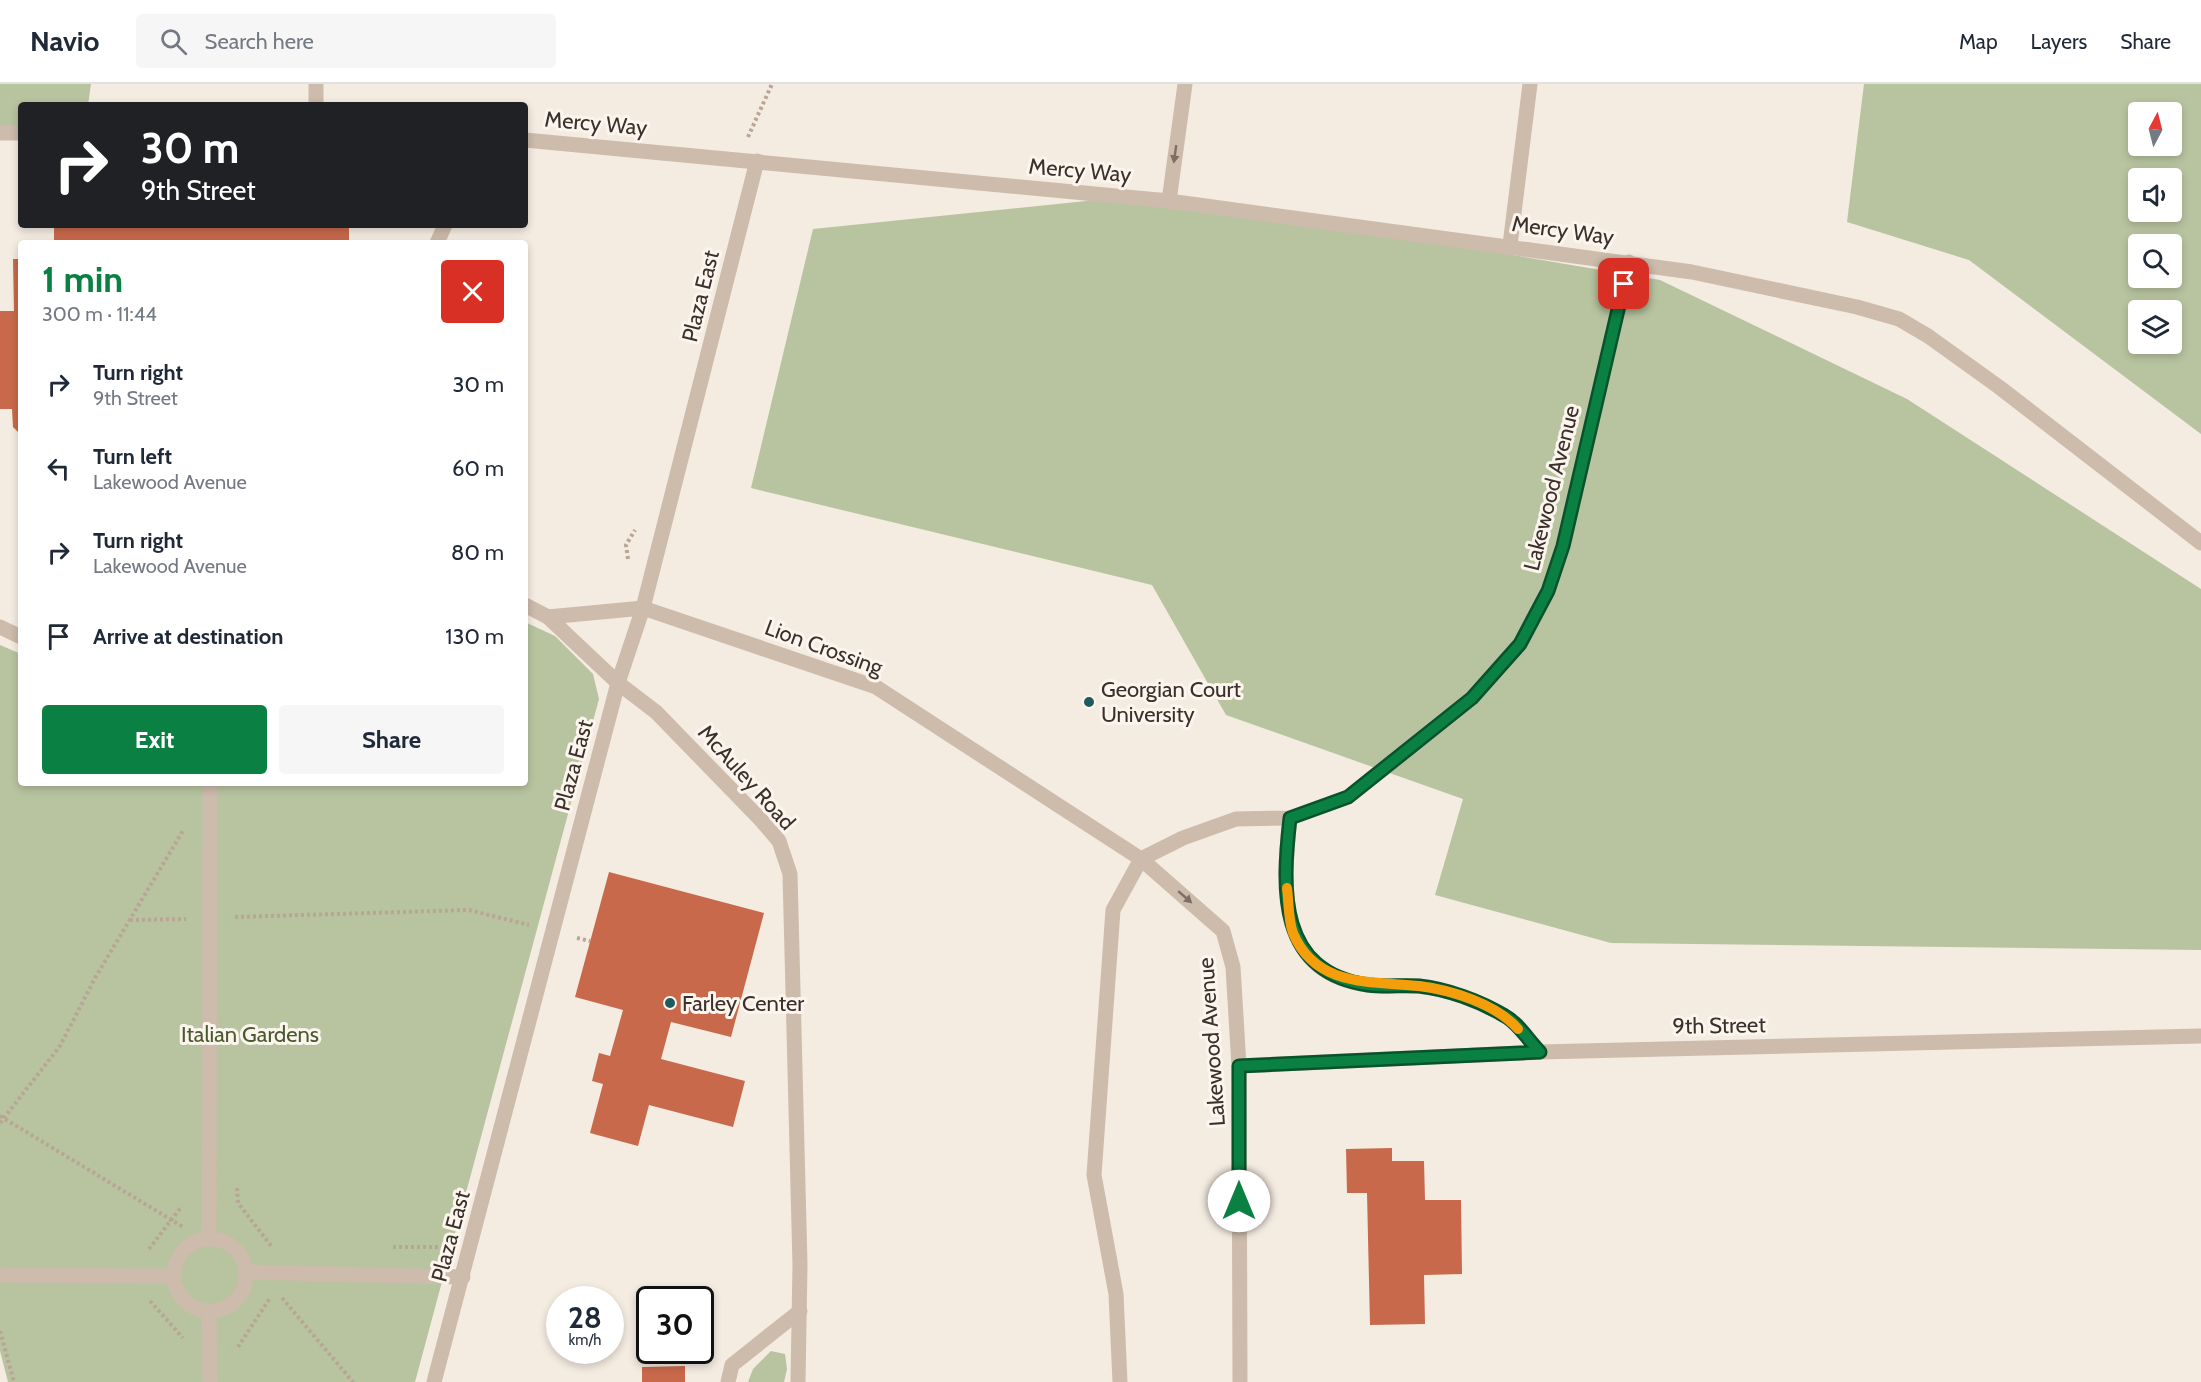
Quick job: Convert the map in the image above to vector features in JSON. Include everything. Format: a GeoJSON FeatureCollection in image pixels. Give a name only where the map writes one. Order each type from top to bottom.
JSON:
{"type":"FeatureCollection","features":[{"type":"Feature","properties":{"kind":"street"},"geometry":{"type":"LineString","coordinates":[[316,84],[316,102]]}},
{"type":"Feature","properties":{"kind":"street"},"geometry":{"type":"LineString","coordinates":[[1169,201],[1185,84]]}},
{"type":"Feature","properties":{"kind":"street"},"geometry":{"type":"LineString","coordinates":[[1510,245],[1530,84]]}},
{"type":"Feature","properties":{"kind":"street"},"geometry":{"type":"LineString","coordinates":[[0,133],[18,133]]}},
{"type":"Feature","properties":{"kind":"street","name":"Mercy Way"},"geometry":{"type":"LineString","coordinates":[[528,140],[1169,201],[1629,262],[1692,272],[1824,300],[1899,320],[1928,336],[2201,543]]}},
{"type":"Feature","properties":{"kind":"street","name":"Plaza East"},"geometry":{"type":"LineString","coordinates":[[434,1382],[618,682],[643,608],[758,161]]}},
{"type":"Feature","properties":{"kind":"street","name":"Lakewood Avenue"},"geometry":{"type":"LineString","coordinates":[[1240,1382],[1239,1066],[1233,967],[1223,931],[1141,859],[1183,838],[1236,819],[1290,818],[1348,797],[1472,698],[1520,644],[1548,591],[1563,546],[1629,262]]}},
{"type":"Feature","properties":{"kind":"street"},"geometry":{"type":"LineString","coordinates":[[528,607],[548,617]]}},
{"type":"Feature","properties":{"kind":"street","name":"Lion Crossing"},"geometry":{"type":"LineString","coordinates":[[548,617],[643,608],[876,687],[1141,859]]}},
{"type":"Feature","properties":{"kind":"street","name":"McAuley Road"},"geometry":{"type":"LineString","coordinates":[[548,617],[618,682],[656,712],[779,841],[789,874],[800,1311],[798,1382]]}},
{"type":"Feature","properties":{"kind":"street"},"geometry":{"type":"LineString","coordinates":[[0,627],[18,636]]}},
{"type":"Feature","properties":{"kind":"street"},"geometry":{"type":"LineString","coordinates":[[209,1238],[210,786]]}},
{"type":"Feature","properties":{"kind":"street"},"geometry":{"type":"LineString","coordinates":[[1290,818],[1284,867],[1292,932],[1303,952],[1329,973],[1367,984],[1420,986],[1455,994],[1507,1016],[1540,1052]]}},
{"type":"Feature","properties":{"kind":"street"},"geometry":{"type":"LineString","coordinates":[[1120,1382],[1116,1294],[1094,1175],[1113,910],[1141,859]]}},
{"type":"Feature","properties":{"kind":"street","name":"9th Street"},"geometry":{"type":"LineString","coordinates":[[1239,1066],[1540,1052],[2201,1036]]}},
{"type":"Feature","properties":{"kind":"street"},"geometry":{"type":"LineString","coordinates":[[209,1238],[229,1243],[238,1251],[247,1272],[246,1284],[233,1304],[209,1311],[187,1303],[179,1294],[174,1276],[178,1258],[185,1248],[195,1241],[209,1238]]}},
{"type":"Feature","properties":{"kind":"street"},"geometry":{"type":"LineString","coordinates":[[247,1272],[463,1277]]}},
{"type":"Feature","properties":{"kind":"street"},"geometry":{"type":"LineString","coordinates":[[0,1275],[174,1276]]}},
{"type":"Feature","properties":{"kind":"street"},"geometry":{"type":"LineString","coordinates":[[209,1311],[210,1382]]}},
{"type":"Feature","properties":{"kind":"street"},"geometry":{"type":"LineString","coordinates":[[728,1382],[732,1365],[800,1311]]}},
{"type":"Feature","properties":{"kind":"path"},"geometry":{"type":"LineString","coordinates":[[0,1123],[2,1117],[60,1046],[185,827],[185,839]]}},
{"type":"Feature","properties":{"kind":"path"},"geometry":{"type":"LineString","coordinates":[[185,907],[185,931]]}},
{"type":"Feature","properties":{"kind":"path"},"geometry":{"type":"LineString","coordinates":[[130,920],[469,910],[590,941]]}},
{"type":"Feature","properties":{"kind":"path"},"geometry":{"type":"LineString","coordinates":[[526,937],[533,914]]}},
{"type":"Feature","properties":{"kind":"path"},"geometry":{"type":"LineString","coordinates":[[2,1117],[183,1227]]}},
{"type":"Feature","properties":{"kind":"path"},"geometry":{"type":"LineString","coordinates":[[140,1249],[151,1250],[186,1198]]}},
{"type":"Feature","properties":{"kind":"path"},"geometry":{"type":"LineString","coordinates":[[237,1203],[271,1247],[282,1247]]}},
{"type":"Feature","properties":{"kind":"path"},"geometry":{"type":"LineString","coordinates":[[385,1247],[443,1247],[446,1236]]}},
{"type":"Feature","properties":{"kind":"path"},"geometry":{"type":"LineString","coordinates":[[238,1353],[238,1344],[270,1298],[293,1298]]}},
{"type":"Feature","properties":{"kind":"path"},"geometry":{"type":"LineString","coordinates":[[281,1298],[353,1382]]}},
{"type":"Feature","properties":{"kind":"path"},"geometry":{"type":"LineString","coordinates":[[148,1299],[187,1343]]}},
{"type":"Feature","properties":{"kind":"path"},"geometry":{"type":"LineString","coordinates":[[0,1331],[14,1382]]}},
{"type":"Feature","properties":{"kind":"green space"},"geometry":{"type":"Polygon","coordinates":[[[0,84],[91,84],[88,102],[18,102],[18,130],[0,132],[0,84]]]}},
{"type":"Feature","properties":{"kind":"green space"},"geometry":{"type":"Polygon","coordinates":[[[1864,84],[2201,84],[2201,434],[1969,260],[1847,222],[1864,84]]]}},
{"type":"Feature","properties":{"kind":"green space"},"geometry":{"type":"Polygon","coordinates":[[[1154,194],[1660,280],[1907,399],[2201,589],[2201,950],[1611,943],[1435,895],[1463,799],[1226,715],[1152,585],[751,488],[813,229],[1154,194]]]}},
{"type":"Feature","properties":{"kind":"green space","name":"Italian Gardens"},"geometry":{"type":"Polygon","coordinates":[[[528,623],[555,636],[593,674],[599,699],[415,1382],[8,1382],[0,1351],[0,645],[18,653],[18,786],[528,786],[528,623]]]}},
{"type":"Feature","properties":{"kind":"green space"},"geometry":{"type":"Polygon","coordinates":[[[771,1351],[785,1354],[787,1369],[784,1382],[748,1382],[753,1369],[771,1351]]]}},
{"type":"Feature","properties":{"kind":"building"},"geometry":{"type":"Polygon","coordinates":[[[54,228],[349,228],[349,240],[54,240],[54,228]]]}},
{"type":"Feature","properties":{"kind":"building"},"geometry":{"type":"Polygon","coordinates":[[[13,259],[18,259],[18,432],[13,427],[12,409],[0,409],[0,311],[14,311],[13,259]]]}},
{"type":"Feature","properties":{"kind":"building","name":"Farley Center"},"geometry":{"type":"Polygon","coordinates":[[[609,872],[764,913],[731,1037],[671,1022],[661,1059],[745,1081],[733,1127],[649,1105],[638,1146],[590,1133],[603,1084],[592,1081],[599,1053],[610,1056],[623,1010],[575,997],[609,872]]]}},
{"type":"Feature","properties":{"kind":"building"},"geometry":{"type":"Polygon","coordinates":[[[1392,1148],[1392,1161],[1424,1161],[1425,1200],[1461,1200],[1462,1274],[1424,1275],[1425,1324],[1370,1325],[1367,1193],[1347,1193],[1346,1149],[1392,1148]]]}},
{"type":"Feature","properties":{"kind":"building"},"geometry":{"type":"Polygon","coordinates":[[[685,1366],[685,1382],[642,1382],[642,1367],[685,1366]]]}},
{"type":"Feature","properties":{"kind":"slow traffic"},"geometry":{"type":"LineString","coordinates":[[1287,888],[1292,932],[1303,952],[1329,973],[1367,984],[1420,986],[1455,994],[1507,1016],[1518,1029]]}},
{"type":"Feature","properties":{"kind":"place","name":"Georgian Court University"},"geometry":{"type":"Point","coordinates":[1089,702]}},
{"type":"Feature","properties":{"kind":"place","name":"Farley Center"},"geometry":{"type":"Point","coordinates":[670,1003]}},
{"type":"Feature","properties":{"kind":"route"},"geometry":{"type":"LineString","coordinates":[[1239,1201],[1239,1066],[1540,1052],[1507,1016],[1455,994],[1420,986],[1367,984],[1329,973],[1303,952],[1292,932],[1284,867],[1290,818],[1348,797],[1472,698],[1520,644],[1548,591],[1563,546],[1624,284]]}}]}
